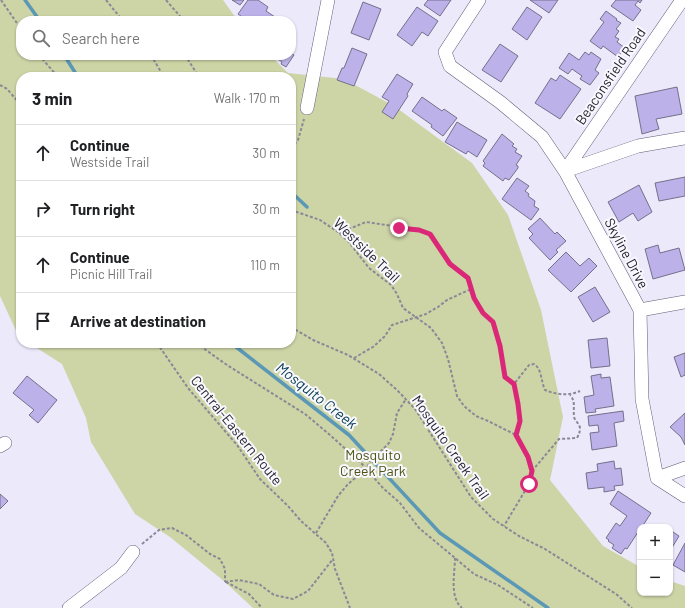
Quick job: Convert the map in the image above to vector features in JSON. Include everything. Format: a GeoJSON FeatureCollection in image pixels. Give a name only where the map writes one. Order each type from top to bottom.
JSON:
{"type":"FeatureCollection","features":[{"type":"Feature","properties":{"kind":"street","name":"Skyline Drive"},"geometry":{"type":"LineString","coordinates":[[479,0],[445,52],[450,66],[500,102],[542,137],[565,171],[640,310],[642,399],[657,478]]}},
{"type":"Feature","properties":{"kind":"street","name":"Beaconsfield Road"},"geometry":{"type":"LineString","coordinates":[[565,171],[682,0]]}},
{"type":"Feature","properties":{"kind":"street"},"geometry":{"type":"LineString","coordinates":[[307,108],[326,1]]}},
{"type":"Feature","properties":{"kind":"street"},"geometry":{"type":"LineString","coordinates":[[565,171],[638,146],[685,138]]}},
{"type":"Feature","properties":{"kind":"street"},"geometry":{"type":"LineString","coordinates":[[640,310],[685,302]]}},
{"type":"Feature","properties":{"kind":"street"},"geometry":{"type":"LineString","coordinates":[[657,478],[685,468]]}},
{"type":"Feature","properties":{"kind":"street"},"geometry":{"type":"LineString","coordinates":[[657,478],[685,496]]}},
{"type":"Feature","properties":{"kind":"street"},"geometry":{"type":"LineString","coordinates":[[69,608],[121,568],[133,552]]}},
{"type":"Feature","properties":{"kind":"path"},"geometry":{"type":"LineString","coordinates":[[1,0],[16,22]]}},
{"type":"Feature","properties":{"kind":"path"},"geometry":{"type":"LineString","coordinates":[[106,0],[119,16]]}},
{"type":"Feature","properties":{"kind":"path"},"geometry":{"type":"LineString","coordinates":[[166,0],[180,16]]}},
{"type":"Feature","properties":{"kind":"path"},"geometry":{"type":"LineString","coordinates":[[43,60],[54,72]]}},
{"type":"Feature","properties":{"kind":"path"},"geometry":{"type":"LineString","coordinates":[[154,60],[161,72]]}},
{"type":"Feature","properties":{"kind":"path"},"geometry":{"type":"LineString","coordinates":[[188,60],[196,72]]}},
{"type":"Feature","properties":{"kind":"path"},"geometry":{"type":"LineString","coordinates":[[0,85],[7,89],[16,99]]}},
{"type":"Feature","properties":{"kind":"path"},"geometry":{"type":"LineString","coordinates":[[296,142],[298,140],[307,108]]}},
{"type":"Feature","properties":{"kind":"path","name":"Westside Trail"},"geometry":{"type":"LineString","coordinates":[[296,212],[320,220],[339,233],[348,241],[369,268],[391,285],[403,308],[431,328],[442,343],[448,359],[457,396],[464,406],[476,416],[516,435]]}},
{"type":"Feature","properties":{"kind":"path"},"geometry":{"type":"LineString","coordinates":[[339,233],[366,222],[419,230],[430,234],[450,264],[468,278],[471,289],[483,313],[493,322],[500,346],[505,377],[514,384],[520,421],[516,435],[528,457],[532,471]]}},
{"type":"Feature","properties":{"kind":"path"},"geometry":{"type":"LineString","coordinates":[[354,358],[374,347],[385,336],[392,325],[426,314],[447,300],[471,289]]}},
{"type":"Feature","properties":{"kind":"path","name":"Mosquito Creek Trail"},"geometry":{"type":"LineString","coordinates":[[296,330],[313,340],[354,358],[379,374],[406,399],[415,409],[471,497],[493,519],[520,536],[545,548],[616,594],[632,608]]}},
{"type":"Feature","properties":{"kind":"path","name":"Central-Eastern Route"},"geometry":{"type":"LineString","coordinates":[[160,348],[188,388],[237,445],[260,479],[301,521],[326,543],[332,553],[350,608]]}},
{"type":"Feature","properties":{"kind":"path"},"geometry":{"type":"LineString","coordinates":[[203,348],[227,366],[305,414],[366,469],[383,488],[400,503],[420,528],[474,574],[498,585],[533,608]]}},
{"type":"Feature","properties":{"kind":"path"},"geometry":{"type":"LineString","coordinates":[[514,384],[529,365],[534,364],[540,371],[541,382],[545,390],[553,393],[569,395],[580,391]]}},
{"type":"Feature","properties":{"kind":"path"},"geometry":{"type":"LineString","coordinates":[[504,526],[529,484],[532,471],[559,439],[577,438],[580,430],[574,416],[575,409],[572,398],[569,395]]}},
{"type":"Feature","properties":{"kind":"path"},"geometry":{"type":"LineString","coordinates":[[316,533],[338,496],[348,484],[366,469],[370,462],[389,443],[393,434],[397,413],[406,399]]}},
{"type":"Feature","properties":{"kind":"path"},"geometry":{"type":"LineString","coordinates":[[133,552],[159,530],[172,528],[186,535],[210,554],[220,558],[225,569],[225,582]]}},
{"type":"Feature","properties":{"kind":"path"},"geometry":{"type":"LineString","coordinates":[[456,558],[454,593],[458,605],[462,608]]}},
{"type":"Feature","properties":{"kind":"path"},"geometry":{"type":"LineString","coordinates":[[225,582],[239,580],[259,584],[274,595],[293,599],[308,591],[333,559]]}},
{"type":"Feature","properties":{"kind":"path"},"geometry":{"type":"LineString","coordinates":[[225,582],[249,594],[262,608]]}},
{"type":"Feature","properties":{"kind":"green space","name":"Mosquito Creek Park"},"geometry":{"type":"Polygon","coordinates":[[[0,0],[223,0],[234,16],[16,16],[16,60],[275,60],[287,72],[16,72],[16,331],[0,296],[0,0]]]}},
{"type":"Feature","properties":{"kind":"green space","name":"Mosquito Creek Park"},"geometry":{"type":"Polygon","coordinates":[[[296,74],[344,79],[394,106],[472,163],[508,215],[541,310],[563,417],[550,480],[603,546],[637,565],[637,596],[673,596],[673,582],[685,586],[685,608],[253,608],[225,582],[170,537],[135,514],[91,442],[86,418],[62,364],[37,348],[296,348],[296,74]]]}},
{"type":"Feature","properties":{"kind":"building"},"geometry":{"type":"Polygon","coordinates":[[[232,0],[244,0],[240,5],[232,0]]]}},
{"type":"Feature","properties":{"kind":"building"},"geometry":{"type":"Polygon","coordinates":[[[248,0],[258,0],[268,7],[266,11],[274,16],[241,16],[238,14],[248,0]]]}},
{"type":"Feature","properties":{"kind":"building"},"geometry":{"type":"Polygon","coordinates":[[[428,0],[451,0],[440,16],[424,5],[428,0]]]}},
{"type":"Feature","properties":{"kind":"building"},"geometry":{"type":"Polygon","coordinates":[[[530,0],[558,0],[549,13],[530,0]]]}},
{"type":"Feature","properties":{"kind":"building"},"geometry":{"type":"Polygon","coordinates":[[[616,0],[642,0],[640,3],[638,1],[635,5],[641,10],[633,21],[611,6],[616,0]]]}},
{"type":"Feature","properties":{"kind":"building"},"geometry":{"type":"Polygon","coordinates":[[[363,2],[381,9],[369,40],[351,33],[363,2]]]}},
{"type":"Feature","properties":{"kind":"building"},"geometry":{"type":"Polygon","coordinates":[[[417,7],[438,21],[428,36],[422,32],[412,46],[397,35],[417,7]]]}},
{"type":"Feature","properties":{"kind":"building"},"geometry":{"type":"Polygon","coordinates":[[[527,7],[542,17],[527,40],[512,29],[527,7]]]}},
{"type":"Feature","properties":{"kind":"building"},"geometry":{"type":"Polygon","coordinates":[[[606,11],[621,23],[616,29],[619,31],[615,37],[619,39],[617,42],[625,48],[618,57],[603,46],[601,49],[590,41],[604,22],[600,19],[606,11]]]}},
{"type":"Feature","properties":{"kind":"building"},"geometry":{"type":"Polygon","coordinates":[[[500,44],[518,56],[501,82],[482,70],[500,44]]]}},
{"type":"Feature","properties":{"kind":"building"},"geometry":{"type":"Polygon","coordinates":[[[352,48],[367,54],[354,86],[337,80],[342,68],[344,68],[352,48]]]}},
{"type":"Feature","properties":{"kind":"building"},"geometry":{"type":"Polygon","coordinates":[[[585,52],[589,55],[591,52],[601,59],[595,70],[599,73],[590,85],[580,79],[582,76],[572,69],[568,74],[559,68],[569,53],[579,60],[585,52]]]}},
{"type":"Feature","properties":{"kind":"building"},"geometry":{"type":"Polygon","coordinates":[[[279,60],[291,60],[286,67],[281,64],[282,62],[279,60]]]}},
{"type":"Feature","properties":{"kind":"building"},"geometry":{"type":"Polygon","coordinates":[[[397,74],[413,84],[407,94],[408,96],[393,119],[382,112],[389,101],[382,97],[397,74]]]}},
{"type":"Feature","properties":{"kind":"building"},"geometry":{"type":"Polygon","coordinates":[[[560,75],[581,89],[560,119],[535,103],[551,78],[556,81],[560,75]]]}},
{"type":"Feature","properties":{"kind":"building"},"geometry":{"type":"Polygon","coordinates":[[[677,87],[682,114],[656,119],[659,129],[642,134],[635,96],[677,87]]]}},
{"type":"Feature","properties":{"kind":"building"},"geometry":{"type":"Polygon","coordinates":[[[422,97],[442,111],[444,109],[457,118],[443,136],[431,127],[432,125],[412,111],[422,97]]]}},
{"type":"Feature","properties":{"kind":"building"},"geometry":{"type":"Polygon","coordinates":[[[457,122],[487,140],[477,157],[468,151],[466,154],[445,142],[457,122]]]}},
{"type":"Feature","properties":{"kind":"building"},"geometry":{"type":"Polygon","coordinates":[[[502,134],[514,144],[512,146],[517,149],[515,152],[522,156],[516,165],[518,168],[509,180],[505,178],[503,181],[483,166],[485,163],[483,161],[502,134]]]}},
{"type":"Feature","properties":{"kind":"building"},"geometry":{"type":"Polygon","coordinates":[[[685,177],[685,196],[659,201],[655,183],[685,177]]]}},
{"type":"Feature","properties":{"kind":"building"},"geometry":{"type":"Polygon","coordinates":[[[517,178],[529,186],[525,191],[529,194],[528,196],[535,201],[534,206],[539,209],[531,220],[502,199],[517,178]]]}},
{"type":"Feature","properties":{"kind":"building"},"geometry":{"type":"Polygon","coordinates":[[[639,185],[652,212],[638,221],[633,213],[619,222],[608,202],[639,185]]]}},
{"type":"Feature","properties":{"kind":"building"},"geometry":{"type":"Polygon","coordinates":[[[540,218],[555,234],[557,232],[566,241],[556,250],[558,252],[550,260],[529,238],[533,234],[528,229],[540,218]]]}},
{"type":"Feature","properties":{"kind":"building"},"geometry":{"type":"Polygon","coordinates":[[[658,245],[660,253],[679,248],[685,270],[653,279],[645,249],[658,245]]]}},
{"type":"Feature","properties":{"kind":"building"},"geometry":{"type":"Polygon","coordinates":[[[566,252],[580,266],[589,258],[597,266],[571,292],[548,270],[566,252]]]}},
{"type":"Feature","properties":{"kind":"building"},"geometry":{"type":"Polygon","coordinates":[[[595,287],[610,312],[593,322],[578,297],[595,287]]]}},
{"type":"Feature","properties":{"kind":"building"},"geometry":{"type":"Polygon","coordinates":[[[607,338],[610,366],[591,368],[588,340],[607,338]]]}},
{"type":"Feature","properties":{"kind":"building"},"geometry":{"type":"Polygon","coordinates":[[[685,353],[685,375],[681,377],[674,357],[685,353]]]}},
{"type":"Feature","properties":{"kind":"building"},"geometry":{"type":"Polygon","coordinates":[[[601,374],[601,378],[610,377],[614,406],[595,409],[596,412],[586,413],[584,397],[594,395],[591,376],[601,374]]]}},
{"type":"Feature","properties":{"kind":"building"},"geometry":{"type":"Polygon","coordinates":[[[27,376],[57,400],[38,423],[29,415],[34,410],[13,393],[27,376]]]}},
{"type":"Feature","properties":{"kind":"building"},"geometry":{"type":"Polygon","coordinates":[[[623,411],[624,421],[614,423],[617,446],[592,450],[590,433],[599,432],[598,425],[589,426],[588,416],[623,411]]]}},
{"type":"Feature","properties":{"kind":"building"},"geometry":{"type":"Polygon","coordinates":[[[685,413],[685,445],[681,437],[670,427],[685,413]]]}},
{"type":"Feature","properties":{"kind":"building"},"geometry":{"type":"Polygon","coordinates":[[[614,461],[615,469],[621,468],[623,485],[614,486],[615,490],[604,492],[604,487],[588,489],[586,473],[598,471],[597,464],[614,461]]]}},
{"type":"Feature","properties":{"kind":"building"},"geometry":{"type":"Polygon","coordinates":[[[618,491],[651,513],[644,524],[637,524],[637,534],[627,549],[625,548],[621,554],[612,548],[614,545],[606,538],[616,523],[620,526],[627,516],[610,504],[618,491]]]}},
{"type":"Feature","properties":{"kind":"building"},"geometry":{"type":"Polygon","coordinates":[[[0,494],[8,501],[0,509],[0,494]]]}},
{"type":"Feature","properties":{"kind":"building"},"geometry":{"type":"Polygon","coordinates":[[[673,532],[679,536],[673,546],[673,532]]]}},
{"type":"Feature","properties":{"kind":"building"},"geometry":{"type":"Polygon","coordinates":[[[685,543],[685,572],[673,565],[685,543]]]}},
{"type":"Feature","properties":{"kind":"waterway","name":"Mosquito Creek"},"geometry":{"type":"LineString","coordinates":[[25,0],[36,16]]}},
{"type":"Feature","properties":{"kind":"waterway","name":"Mosquito Creek"},"geometry":{"type":"LineString","coordinates":[[67,60],[75,72]]}},
{"type":"Feature","properties":{"kind":"waterway"},"geometry":{"type":"LineString","coordinates":[[296,197],[307,207]]}},
{"type":"Feature","properties":{"kind":"waterway","name":"Mosquito Creek"},"geometry":{"type":"LineString","coordinates":[[237,348],[349,435],[440,533],[548,608]]}},
{"type":"Feature","properties":{"kind":"route"},"geometry":{"type":"LineString","coordinates":[[399,228],[419,230],[430,234],[450,264],[468,278],[474,298],[483,313],[493,322],[500,346],[505,377],[514,384],[520,421],[516,435],[528,457],[532,471],[529,484]]}}]}
